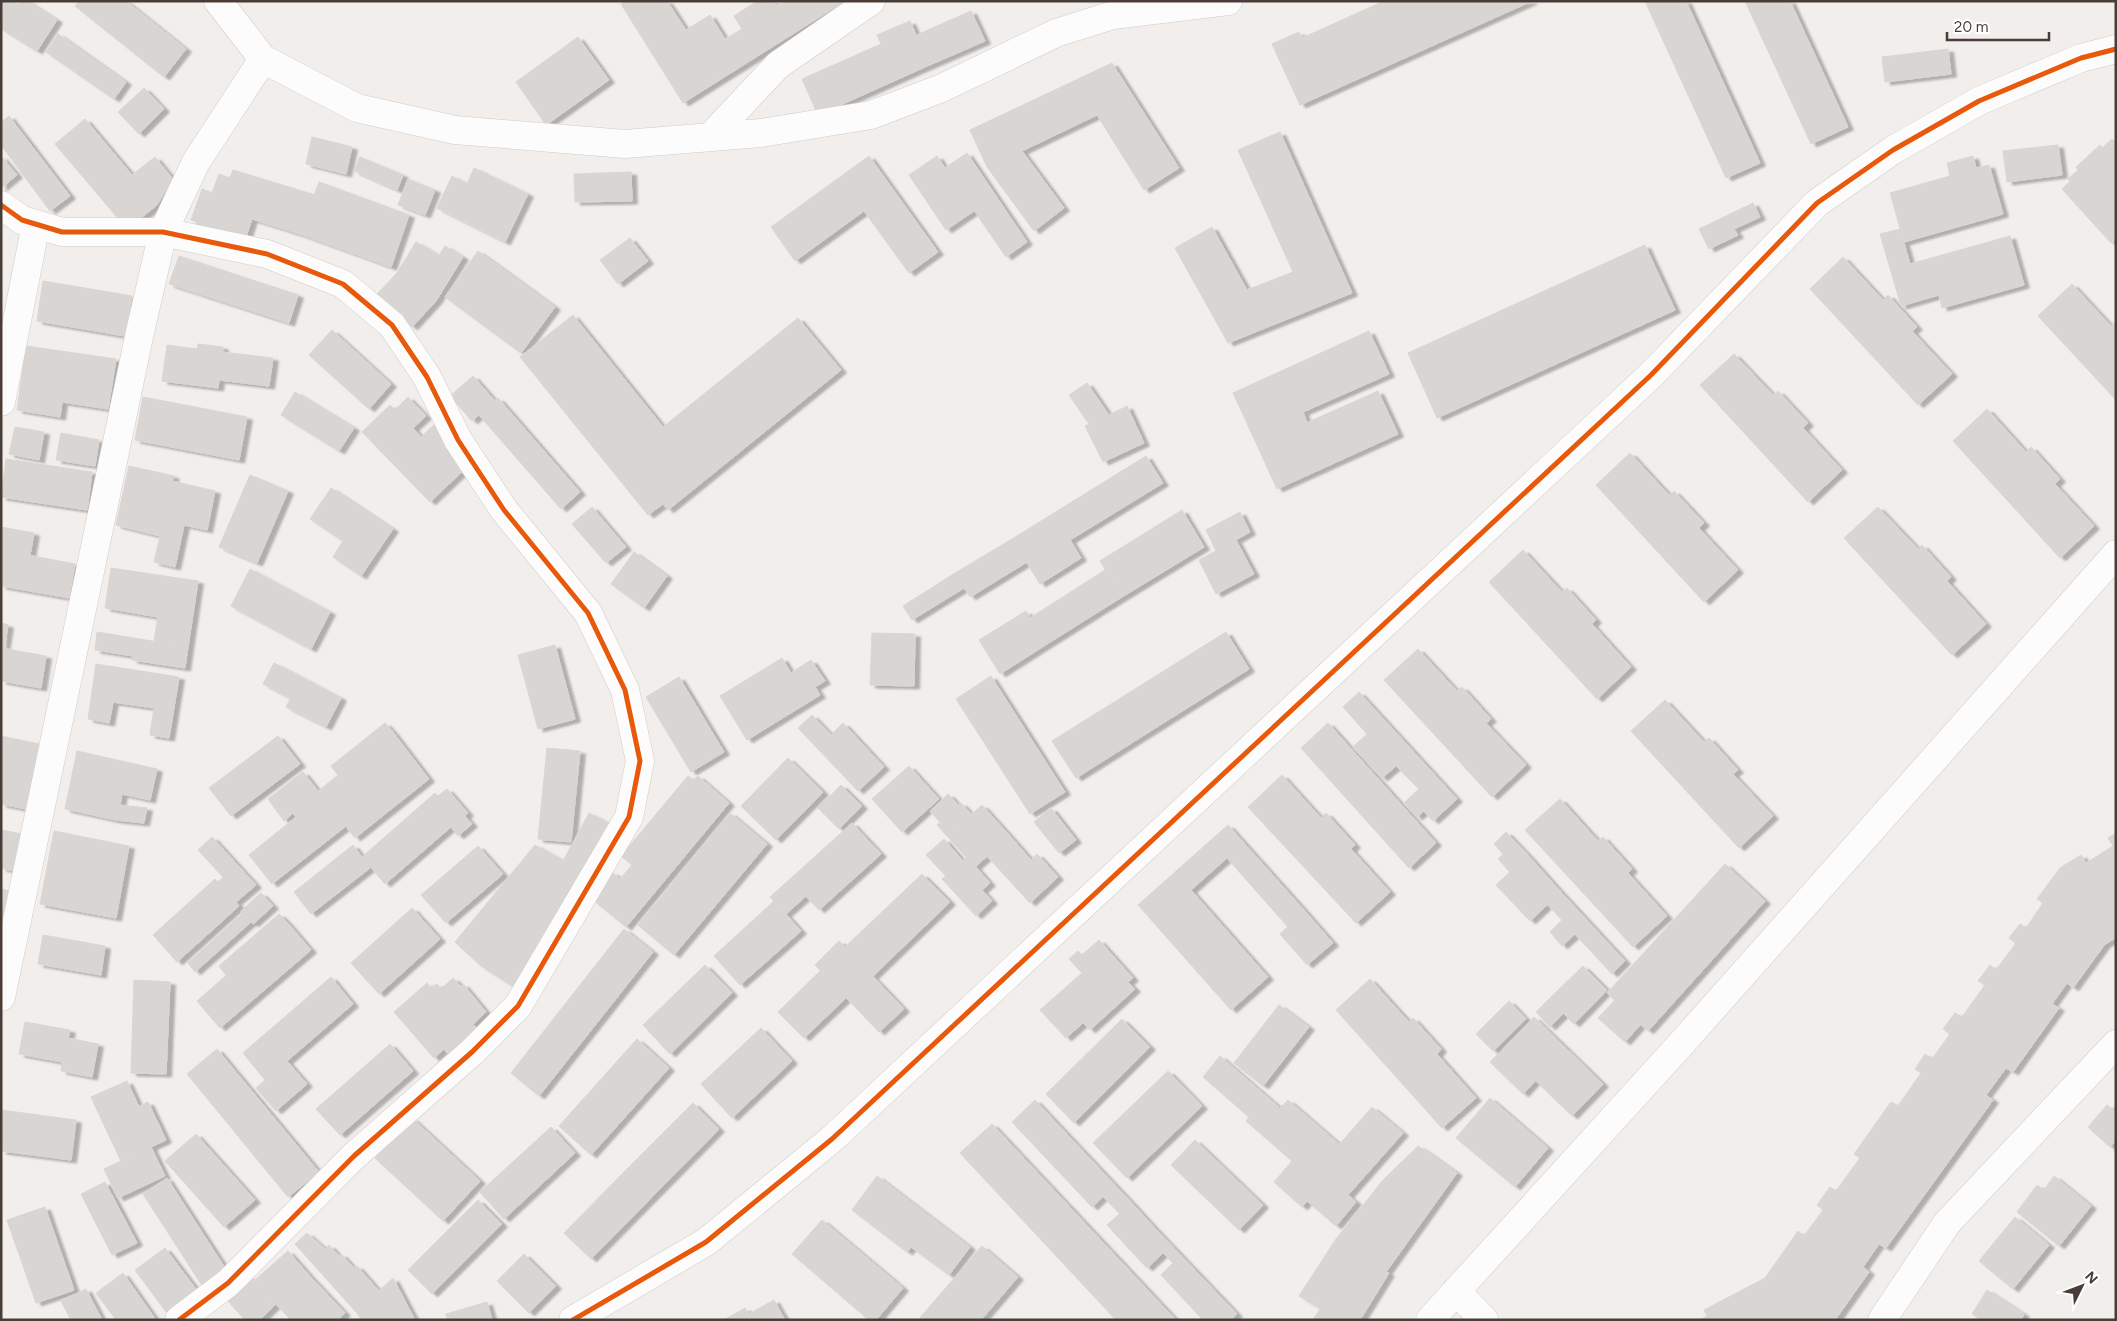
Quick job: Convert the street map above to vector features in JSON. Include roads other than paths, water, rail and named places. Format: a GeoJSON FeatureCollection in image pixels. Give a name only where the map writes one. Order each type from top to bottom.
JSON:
{"type":"FeatureCollection","features":[{"type":"Feature","properties":{"kind":"street"},"geometry":{"type":"LineString","coordinates":[[218,1],[263,59],[357,108],[455,130],[625,144],[761,133],[871,115],[942,88],[1056,33],[1113,15],[1228,1]]}},
{"type":"Feature","properties":{"kind":"street"},"geometry":{"type":"LineString","coordinates":[[710,137],[778,65],[871,1]]}},
{"type":"Feature","properties":{"kind":"street"},"geometry":{"type":"LineString","coordinates":[[573,1320],[706,1242],[832,1139],[1651,375],[1817,203],[1892,150],[1980,101],[2081,58],[2116,49]]}},
{"type":"Feature","properties":{"kind":"street"},"geometry":{"type":"LineString","coordinates":[[1,997],[138,342],[163,232],[196,162],[263,59]]}},
{"type":"Feature","properties":{"kind":"street"},"geometry":{"type":"LineString","coordinates":[[1,205],[22,220],[62,232],[163,232],[268,254],[344,284],[392,325],[428,377],[458,440],[504,510],[588,613],[625,690],[640,760],[629,817],[518,1006],[472,1052],[354,1156],[228,1283],[179,1320]]}},
{"type":"Feature","properties":{"kind":"street"},"geometry":{"type":"LineString","coordinates":[[1,402],[36,224]]}},
{"type":"Feature","properties":{"kind":"street"},"geometry":{"type":"LineString","coordinates":[[1430,1320],[1681,1044],[2116,554]]}},
{"type":"Feature","properties":{"kind":"street"},"geometry":{"type":"LineString","coordinates":[[1882,1320],[1947,1224],[2116,1044]]}},
{"type":"Feature","properties":{"kind":"street"},"geometry":{"type":"LineString","coordinates":[[1456,1291],[1484,1320]]}}]}
